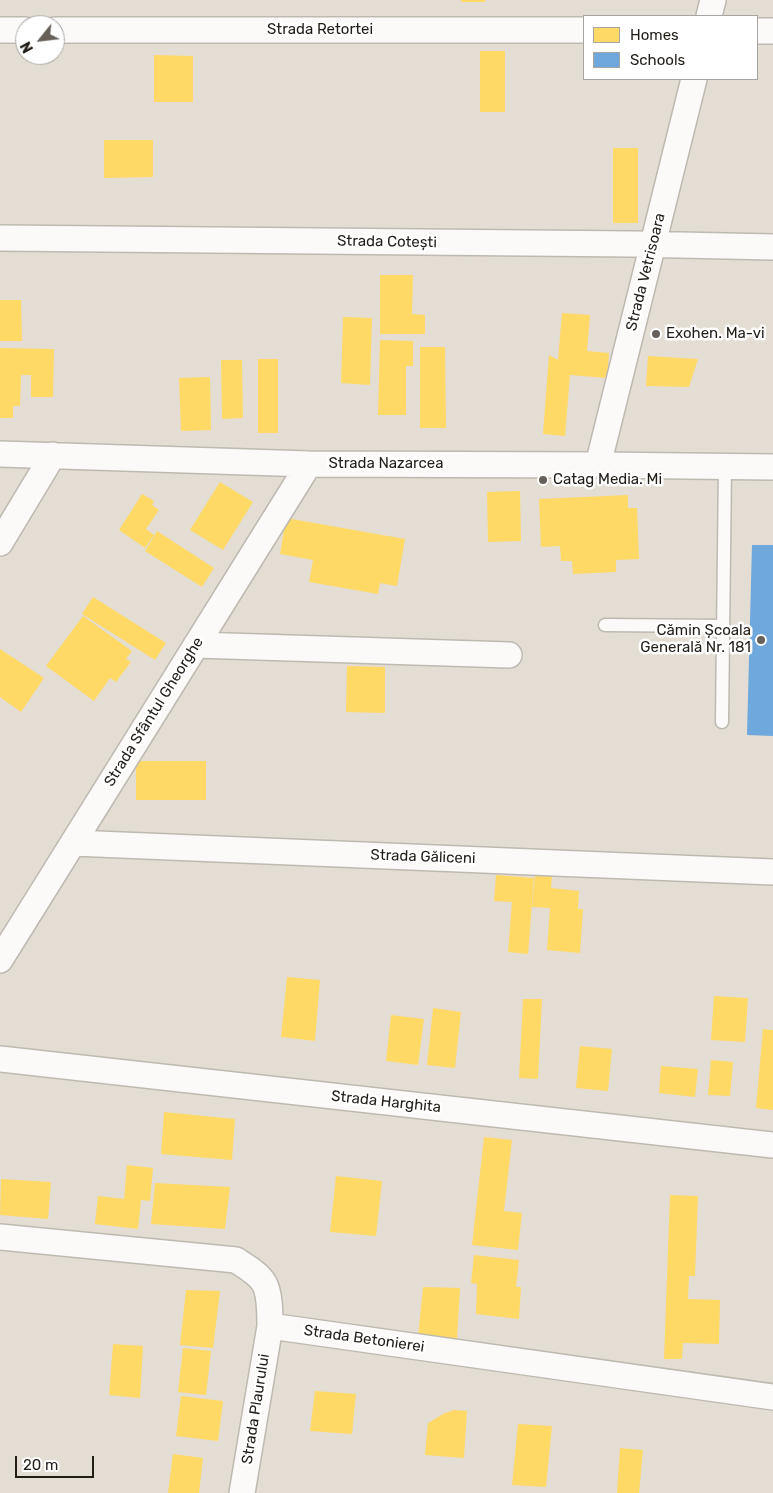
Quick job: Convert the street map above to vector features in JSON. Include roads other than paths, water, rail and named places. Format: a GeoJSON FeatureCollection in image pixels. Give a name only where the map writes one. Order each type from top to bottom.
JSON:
{"type":"FeatureCollection","features":[{"type":"Feature","properties":{"kind":"street"},"geometry":{"type":"LineString","coordinates":[[709,15],[713,0]]}},
{"type":"Feature","properties":{"kind":"street"},"geometry":{"type":"LineString","coordinates":[[0,30],[15,30]]}},
{"type":"Feature","properties":{"kind":"street","name":"Strada Retortei"},"geometry":{"type":"LineString","coordinates":[[65,30],[583,30]]}},
{"type":"Feature","properties":{"kind":"street"},"geometry":{"type":"LineString","coordinates":[[758,31],[773,31]]}},
{"type":"Feature","properties":{"kind":"street","name":"Strada Vetrisoara"},"geometry":{"type":"LineString","coordinates":[[598,465],[694,80]]}},
{"type":"Feature","properties":{"kind":"street","name":"Strada Cotești"},"geometry":{"type":"LineString","coordinates":[[0,238],[653,244],[773,247]]}},
{"type":"Feature","properties":{"kind":"street","name":"Strada Nazarcea"},"geometry":{"type":"LineString","coordinates":[[0,454],[309,464],[773,467]]}},
{"type":"Feature","properties":{"kind":"street"},"geometry":{"type":"LineString","coordinates":[[0,543],[53,455]]}},
{"type":"Feature","properties":{"kind":"street","name":"Strada Sfântul Gheorghe"},"geometry":{"type":"LineString","coordinates":[[0,960],[309,464]]}},
{"type":"Feature","properties":{"kind":"street"},"geometry":{"type":"LineString","coordinates":[[196,645],[509,656]]}},
{"type":"Feature","properties":{"kind":"street","name":"Strada Găliceni"},"geometry":{"type":"LineString","coordinates":[[73,843],[773,872]]}},
{"type":"Feature","properties":{"kind":"street","name":"Strada Harghita"},"geometry":{"type":"LineString","coordinates":[[0,1059],[773,1146]]}},
{"type":"Feature","properties":{"kind":"street"},"geometry":{"type":"LineString","coordinates":[[0,1237],[236,1260],[250,1269],[264,1283],[270,1306],[270,1326]]}},
{"type":"Feature","properties":{"kind":"street","name":"Strada Betonierei"},"geometry":{"type":"LineString","coordinates":[[270,1326],[773,1397]]}},
{"type":"Feature","properties":{"kind":"street","name":"Strada Plaurului"},"geometry":{"type":"LineString","coordinates":[[242,1493],[270,1326]]}},
{"type":"Feature","properties":{"kind":"lane"},"geometry":{"type":"LineString","coordinates":[[722,722],[725,466]]}},
{"type":"Feature","properties":{"kind":"lane"},"geometry":{"type":"LineString","coordinates":[[605,625],[723,626]]}},
{"type":"Feature","properties":{"kind":"place","name":"Exohen. Ma-vi"},"geometry":{"type":"Point","coordinates":[656,334]}},
{"type":"Feature","properties":{"kind":"place","name":"Catag Media. Mi"},"geometry":{"type":"Point","coordinates":[543,480]}},
{"type":"Feature","properties":{"kind":"place","name":"Cămin Școala Generală Nr. 181"},"geometry":{"type":"Point","coordinates":[761,640]}}]}
